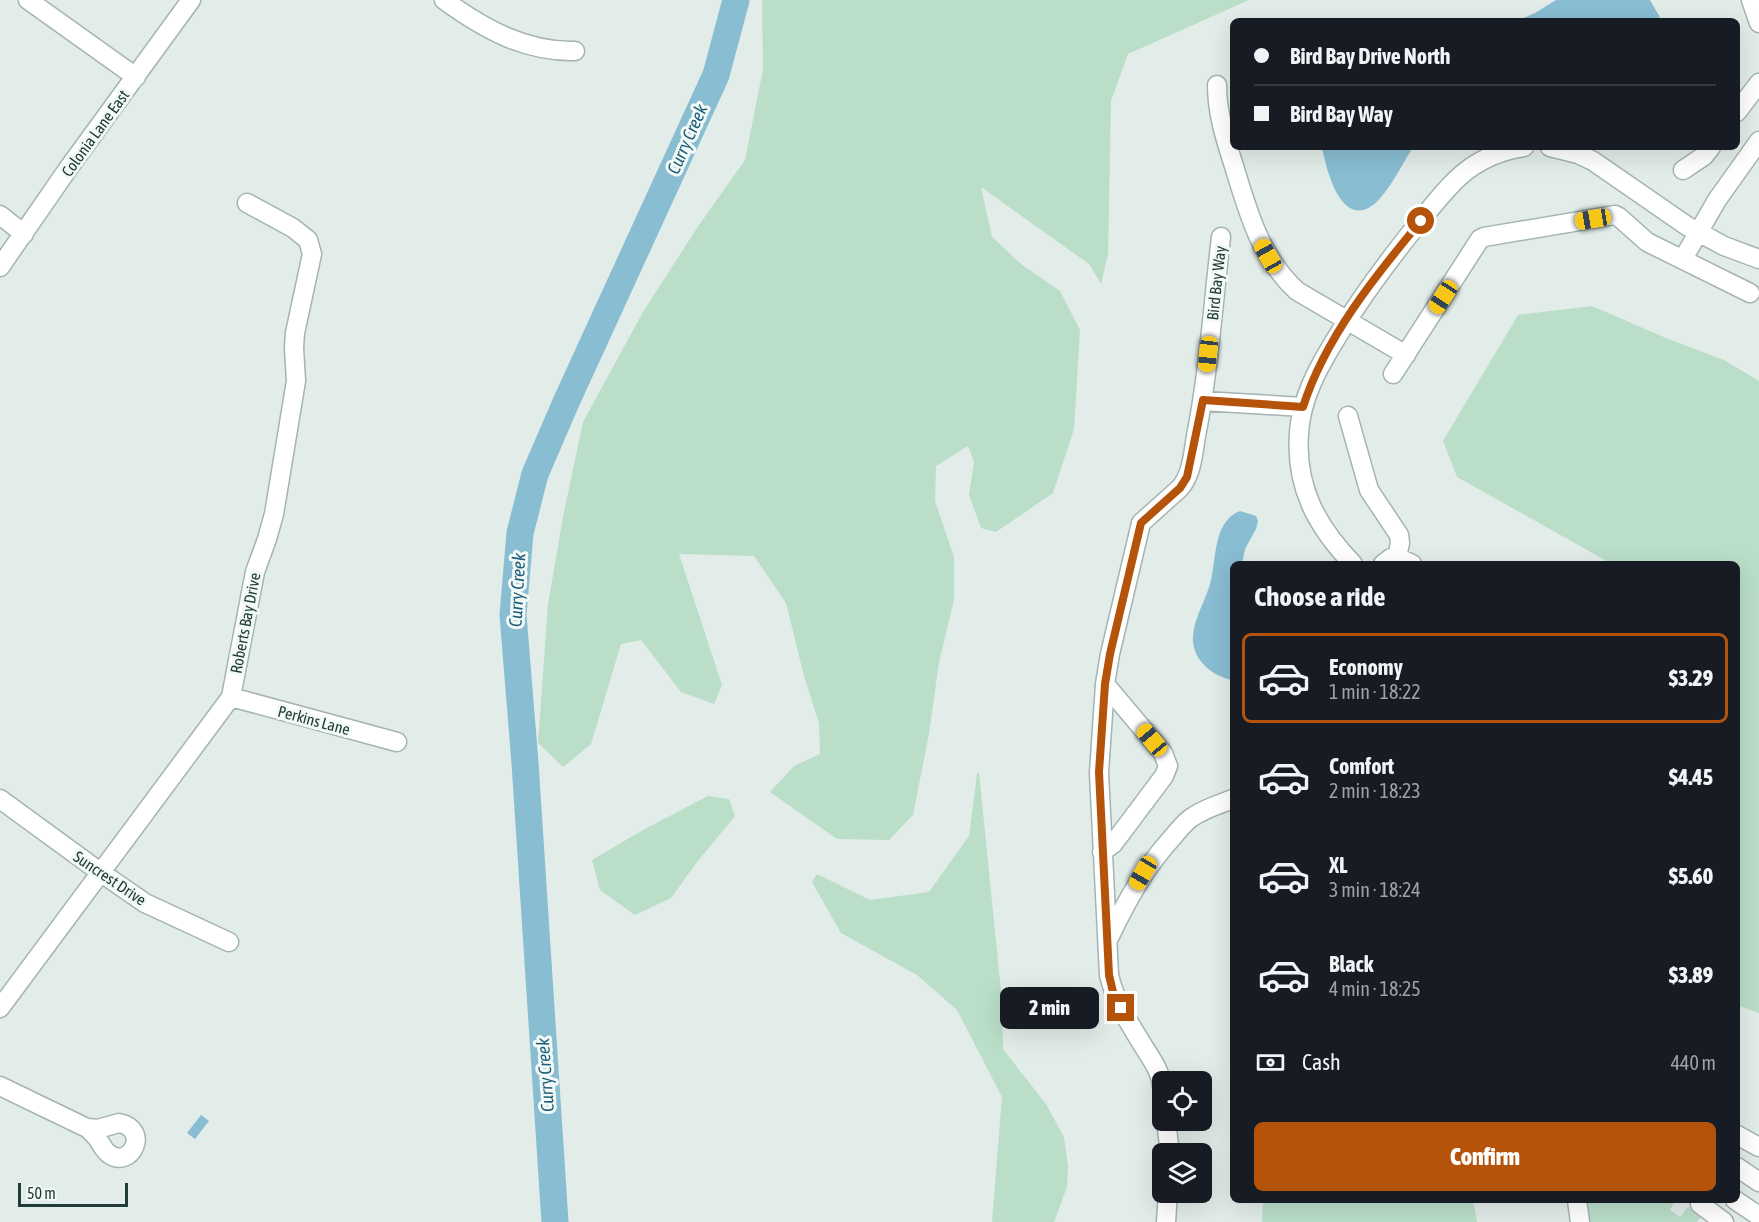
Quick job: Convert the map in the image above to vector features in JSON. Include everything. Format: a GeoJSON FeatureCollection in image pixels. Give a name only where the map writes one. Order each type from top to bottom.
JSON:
{"type":"FeatureCollection","features":[{"type":"Feature","properties":{"kind":"street"},"geometry":{"type":"LineString","coordinates":[[28,0],[136,77]]}},
{"type":"Feature","properties":{"kind":"street","name":"Colonia Lane East"},"geometry":{"type":"LineString","coordinates":[[0,267],[70,166],[191,0]]}},
{"type":"Feature","properties":{"kind":"street"},"geometry":{"type":"LineString","coordinates":[[444,0],[478,23],[513,40],[538,48],[575,51]]}},
{"type":"Feature","properties":{"kind":"street"},"geometry":{"type":"LineString","coordinates":[[1751,0],[1759,23]]}},
{"type":"Feature","properties":{"kind":"street"},"geometry":{"type":"LineString","coordinates":[[1740,108],[1759,83]]}},
{"type":"Feature","properties":{"kind":"street"},"geometry":{"type":"LineString","coordinates":[[1217,85],[1219,116],[1248,212],[1268,256],[1297,291],[1406,355]]}},
{"type":"Feature","properties":{"kind":"street"},"geometry":{"type":"LineString","coordinates":[[1683,259],[1717,200],[1759,141]]}},
{"type":"Feature","properties":{"kind":"street"},"geometry":{"type":"LineString","coordinates":[[1350,561],[1322,526],[1305,492],[1298,441],[1303,407],[1314,378],[1346,321],[1392,256],[1456,180],[1474,165],[1490,156],[1513,150]]}},
{"type":"Feature","properties":{"kind":"street"},"geometry":{"type":"LineString","coordinates":[[1562,150],[1593,161],[1676,220],[1697,232],[1724,246],[1759,259]]}},
{"type":"Feature","properties":{"kind":"street"},"geometry":{"type":"LineString","coordinates":[[1683,170],[1704,156],[1709,150]]}},
{"type":"Feature","properties":{"kind":"street","name":"Roberts Bay Drive"},"geometry":{"type":"LineString","coordinates":[[0,1008],[231,698],[255,572],[274,514],[296,381],[294,348],[296,333],[312,254],[308,240],[303,236],[247,203]]}},
{"type":"Feature","properties":{"kind":"street"},"geometry":{"type":"LineString","coordinates":[[0,215],[24,234]]}},
{"type":"Feature","properties":{"kind":"street"},"geometry":{"type":"LineString","coordinates":[[1393,374],[1480,239],[1484,237],[1615,215],[1647,242],[1750,293]]}},
{"type":"Feature","properties":{"kind":"street","name":"Bird Bay Way"},"geometry":{"type":"LineString","coordinates":[[1158,1071],[1121,1008],[1113,992],[1109,975],[1099,772],[1105,684],[1141,523],[1180,488],[1187,477],[1203,400],[1221,237]]}},
{"type":"Feature","properties":{"kind":"street"},"geometry":{"type":"LineString","coordinates":[[1203,400],[1303,407]]}},
{"type":"Feature","properties":{"kind":"street"},"geometry":{"type":"LineString","coordinates":[[1348,416],[1369,490],[1399,535],[1397,561]]}},
{"type":"Feature","properties":{"kind":"street"},"geometry":{"type":"LineString","coordinates":[[1102,852],[1113,844],[1158,785],[1168,766],[1163,753],[1105,684]]}},
{"type":"Feature","properties":{"kind":"street","name":"Perkins Lane"},"geometry":{"type":"LineString","coordinates":[[231,698],[397,742]]}},
{"type":"Feature","properties":{"kind":"street","name":"Suncrest Drive"},"geometry":{"type":"LineString","coordinates":[[0,799],[145,903],[229,942]]}},
{"type":"Feature","properties":{"kind":"street","name":"Bird Bay Way"},"geometry":{"type":"LineString","coordinates":[[1107,942],[1125,903],[1143,873],[1167,843],[1191,817],[1230,800]]}},
{"type":"Feature","properties":{"kind":"street"},"geometry":{"type":"LineString","coordinates":[[0,1086],[87,1128]]}},
{"type":"Feature","properties":{"kind":"street"},"geometry":{"type":"LineString","coordinates":[[1740,1137],[1759,1147]]}},
{"type":"Feature","properties":{"kind":"street"},"geometry":{"type":"LineString","coordinates":[[1740,1169],[1759,1182]]}},
{"type":"Feature","properties":{"kind":"street"},"geometry":{"type":"LineString","coordinates":[[1166,1222],[1167,1203]]}},
{"type":"Feature","properties":{"kind":"street"},"geometry":{"type":"LineString","coordinates":[[1577,1203],[1580,1222]]}},
{"type":"Feature","properties":{"kind":"street"},"geometry":{"type":"LineString","coordinates":[[1700,1203],[1724,1222]]}},
{"type":"Feature","properties":{"kind":"street"},"geometry":{"type":"LineString","coordinates":[[1740,1203],[1759,1216]]}},
{"type":"Feature","properties":{"kind":"green space"},"geometry":{"type":"Polygon","coordinates":[[[762,0],[1249,0],[1128,54],[1111,101],[1108,254],[1101,284],[1089,264],[981,187],[992,237],[1021,264],[1060,291],[1080,330],[1074,429],[1053,493],[996,532],[981,528],[969,495],[974,462],[968,446],[936,466],[935,501],[954,557],[954,600],[939,662],[929,734],[913,815],[889,840],[837,839],[770,792],[794,766],[820,754],[819,723],[804,676],[786,603],[754,556],[679,554],[722,685],[714,704],[681,692],[641,640],[621,644],[591,744],[563,767],[538,743],[548,604],[583,422],[643,312],[697,228],[745,160],[763,69],[762,0]]]}},
{"type":"Feature","properties":{"kind":"green space"},"geometry":{"type":"Polygon","coordinates":[[[1592,306],[1724,360],[1759,381],[1759,1013],[1740,1006],[1740,561],[1607,561],[1457,477],[1443,441],[1518,315],[1592,306]]]}},
{"type":"Feature","properties":{"kind":"green space"},"geometry":{"type":"Polygon","coordinates":[[[979,772],[1002,1001],[1003,1049],[1046,1104],[1064,1137],[1068,1166],[1067,1187],[1054,1222],[992,1222],[1002,1097],[957,1010],[917,975],[841,933],[812,882],[817,874],[870,900],[929,892],[969,836],[979,772]]]}},
{"type":"Feature","properties":{"kind":"green space"},"geometry":{"type":"Polygon","coordinates":[[[708,796],[729,799],[735,816],[671,898],[635,915],[600,890],[592,860],[708,796]]]}},
{"type":"Feature","properties":{"kind":"green space"},"geometry":{"type":"Polygon","coordinates":[[[1263,1203],[1474,1203],[1477,1222],[1262,1222],[1263,1203]]]}},
{"type":"Feature","properties":{"kind":"green space"},"geometry":{"type":"Polygon","coordinates":[[[1585,1203],[1674,1203],[1670,1210],[1680,1217],[1688,1207],[1701,1216],[1697,1222],[1587,1222],[1585,1203]]]}},
{"type":"Feature","properties":{"kind":"water"},"geometry":{"type":"Polygon","coordinates":[[[1556,0],[1650,0],[1660,18],[1523,18],[1556,0]]]}},
{"type":"Feature","properties":{"kind":"water"},"geometry":{"type":"Polygon","coordinates":[[[1323,150],[1411,150],[1384,194],[1373,205],[1362,210],[1352,209],[1344,203],[1327,169],[1323,150]]]}},
{"type":"Feature","properties":{"kind":"water"},"geometry":{"type":"Polygon","coordinates":[[[1240,511],[1256,516],[1258,521],[1245,549],[1243,561],[1230,561],[1230,679],[1218,675],[1205,666],[1196,652],[1193,636],[1210,584],[1220,533],[1231,516],[1240,511]]]}},
{"type":"Feature","properties":{"kind":"water"},"geometry":{"type":"Polygon","coordinates":[[[201,1115],[209,1121],[195,1139],[187,1133],[201,1115]]]}},
{"type":"Feature","properties":{"kind":"waterway","name":"Curry Creek"},"geometry":{"type":"LineString","coordinates":[[555,1222],[513,615],[520,533],[535,474],[716,75],[736,0]]}},
{"type":"Feature","properties":{"kind":"route"},"geometry":{"type":"LineString","coordinates":[[1121,1008],[1113,992],[1109,975],[1099,772],[1107,669],[1141,523],[1184,483],[1189,471],[1203,400],[1303,407],[1323,359],[1346,321],[1392,256],[1421,221]]}}]}
